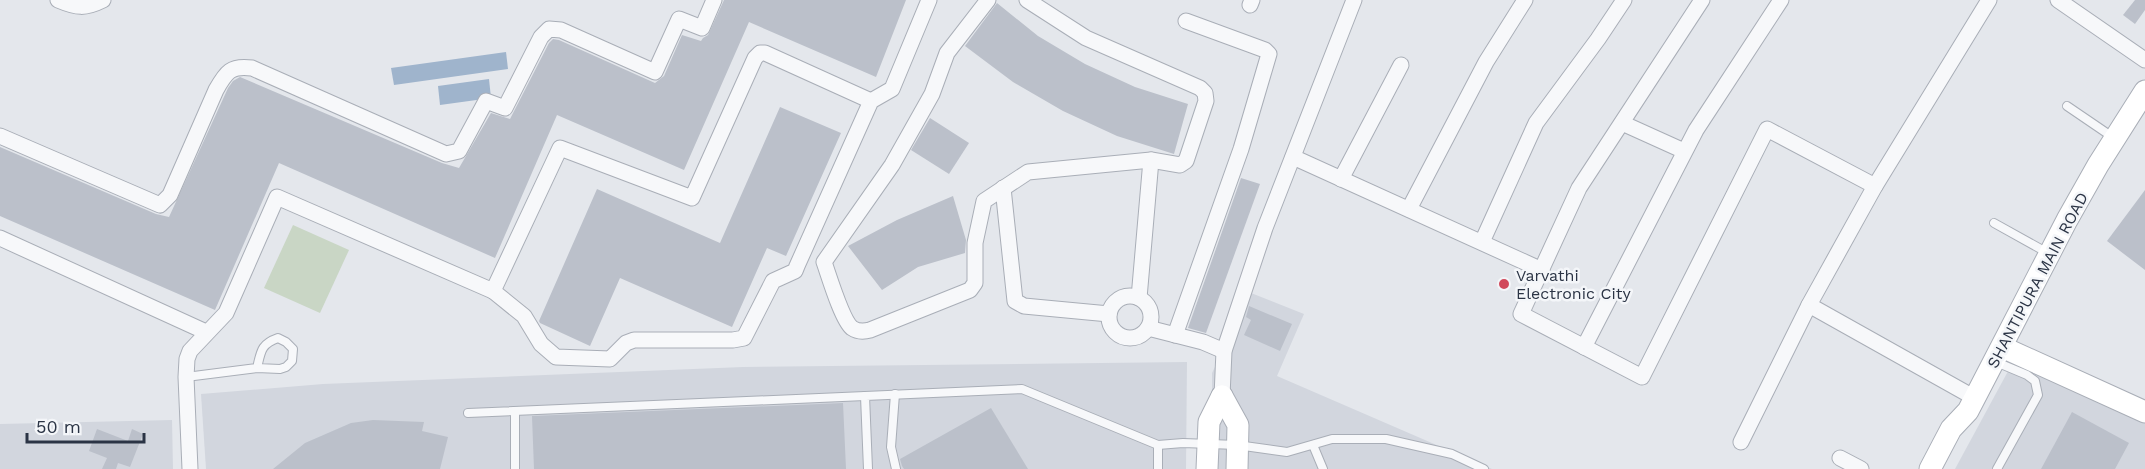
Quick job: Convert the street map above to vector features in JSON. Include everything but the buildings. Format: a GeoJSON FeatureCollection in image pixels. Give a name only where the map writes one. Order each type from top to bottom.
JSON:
{"type":"FeatureCollection","features":[{"type":"Feature","properties":{"kind":"street"},"geometry":{"type":"LineString","coordinates":[[58,0],[67,4],[88,7],[103,0]]}},
{"type":"Feature","properties":{"kind":"street"},"geometry":{"type":"LineString","coordinates":[[0,136],[160,205],[170,195],[224,75],[238,66],[252,68],[446,154],[459,151],[486,101],[505,108],[541,37],[549,29],[561,30],[655,72],[679,20],[702,28],[714,0]]}},
{"type":"Feature","properties":{"kind":"street"},"geometry":{"type":"LineString","coordinates":[[190,469],[187,359],[190,351],[206,332],[226,313],[277,197],[493,291],[524,316],[541,344],[556,357],[610,359],[626,343],[634,340],[744,338],[773,281],[795,271],[871,101],[892,88],[929,0]]}},
{"type":"Feature","properties":{"kind":"street"},"geometry":{"type":"LineString","coordinates":[[988,0],[947,52],[932,94],[892,165],[824,262],[846,321],[853,329],[861,332],[870,330],[970,290],[975,283],[975,243],[984,201],[1028,172],[1151,160],[1180,165],[1186,160],[1206,100],[1205,93],[1200,88],[1086,38],[1027,0]]}},
{"type":"Feature","properties":{"kind":"street"},"geometry":{"type":"LineString","coordinates":[[1207,469],[1209,422],[1222,396],[1224,351],[1265,228],[1354,0]]}},
{"type":"Feature","properties":{"kind":"street"},"geometry":{"type":"LineString","coordinates":[[1409,209],[1486,62],[1525,0]]}},
{"type":"Feature","properties":{"kind":"street"},"geometry":{"type":"LineString","coordinates":[[1482,242],[1536,123],[1624,0]]}},
{"type":"Feature","properties":{"kind":"street"},"geometry":{"type":"LineString","coordinates":[[1702,0],[1579,188],[1521,314],[1642,377],[1767,129],[1875,186]]}},
{"type":"Feature","properties":{"kind":"street"},"geometry":{"type":"LineString","coordinates":[[1584,347],[1684,151],[1780,0]]}},
{"type":"Feature","properties":{"kind":"street"},"geometry":{"type":"LineString","coordinates":[[1741,442],[1809,305],[1875,186],[1989,0]]}},
{"type":"Feature","properties":{"kind":"street"},"geometry":{"type":"LineString","coordinates":[[2058,0],[2145,60]]}},
{"type":"Feature","properties":{"kind":"street"},"geometry":{"type":"LineString","coordinates":[[1174,335],[1241,149],[1269,54],[1265,50],[1186,21]]}},
{"type":"Feature","properties":{"kind":"street"},"geometry":{"type":"LineString","coordinates":[[493,291],[560,148],[692,198],[755,58],[760,53],[765,53],[871,101]]}},
{"type":"Feature","properties":{"kind":"street"},"geometry":{"type":"LineString","coordinates":[[1341,179],[1401,65]]}},
{"type":"Feature","properties":{"kind":"street","name":"SHANTIPURA MAIN ROAD"},"geometry":{"type":"LineString","coordinates":[[1930,469],[1951,429],[1972,404],[2067,220],[2145,91]]}},
{"type":"Feature","properties":{"kind":"street"},"geometry":{"type":"LineString","coordinates":[[1622,123],[1684,151]]}},
{"type":"Feature","properties":{"kind":"street"},"geometry":{"type":"LineString","coordinates":[[1293,157],[1542,270]]}},
{"type":"Feature","properties":{"kind":"street"},"geometry":{"type":"LineString","coordinates":[[1139,298],[1151,160]]}},
{"type":"Feature","properties":{"kind":"street"},"geometry":{"type":"LineString","coordinates":[[1003,188],[1015,300],[1024,306],[1109,314]]}},
{"type":"Feature","properties":{"kind":"street"},"geometry":{"type":"LineString","coordinates":[[0,238],[206,332]]}},
{"type":"Feature","properties":{"kind":"street"},"geometry":{"type":"LineString","coordinates":[[1133,296],[1145,302],[1151,315],[1148,328],[1138,337],[1124,338],[1112,330],[1109,314],[1114,303],[1119,299],[1133,296]]}},
{"type":"Feature","properties":{"kind":"street"},"geometry":{"type":"LineString","coordinates":[[1809,305],[1972,404],[1962,434],[1943,469]]}},
{"type":"Feature","properties":{"kind":"street"},"geometry":{"type":"LineString","coordinates":[[1148,328],[1203,342],[1224,351]]}},
{"type":"Feature","properties":{"kind":"street"},"geometry":{"type":"LineString","coordinates":[[1998,354],[2143,407]]}},
{"type":"Feature","properties":{"kind":"street"},"geometry":{"type":"LineString","coordinates":[[1222,396],[1238,425],[1236,469]]}},
{"type":"Feature","properties":{"kind":"street"},"geometry":{"type":"LineString","coordinates":[[1840,458],[1861,469]]}},
{"type":"Feature","properties":{"kind":"lane"},"geometry":{"type":"LineString","coordinates":[[2067,106],[2115,139]]}},
{"type":"Feature","properties":{"kind":"lane"},"geometry":{"type":"LineString","coordinates":[[1994,223],[2050,254]]}},
{"type":"Feature","properties":{"kind":"lane"},"geometry":{"type":"LineString","coordinates":[[186,377],[257,368],[280,369],[292,361],[293,349],[278,338],[267,341],[261,350],[257,368]]}},
{"type":"Feature","properties":{"kind":"lane"},"geometry":{"type":"LineString","coordinates":[[1997,469],[2038,395],[2035,381],[1998,354]]}},
{"type":"Feature","properties":{"kind":"lane"},"geometry":{"type":"LineString","coordinates":[[468,413],[1022,389],[1158,446],[1237,445],[1287,452],[1332,439],[1386,439],[1452,454],[1484,469]]}},
{"type":"Feature","properties":{"kind":"lane"},"geometry":{"type":"LineString","coordinates":[[895,394],[891,447],[896,469]]}},
{"type":"Feature","properties":{"kind":"lane"},"geometry":{"type":"LineString","coordinates":[[865,396],[868,469]]}},
{"type":"Feature","properties":{"kind":"lane"},"geometry":{"type":"LineString","coordinates":[[515,411],[515,469]]}},
{"type":"Feature","properties":{"kind":"lane"},"geometry":{"type":"LineString","coordinates":[[1313,445],[1323,469]]}},
{"type":"Feature","properties":{"kind":"lane"},"geometry":{"type":"LineString","coordinates":[[1158,446],[1158,469]]}},
{"type":"Feature","properties":{"kind":"shaded area"},"geometry":{"type":"Polygon","coordinates":[[[1251,293],[1304,314],[1277,376],[1492,469],[1212,469],[1212,373],[1251,293]]]}},
{"type":"Feature","properties":{"kind":"shaded area"},"geometry":{"type":"Polygon","coordinates":[[[1187,362],[1186,469],[206,469],[201,394],[323,384],[743,367],[1187,362]]]}},
{"type":"Feature","properties":{"kind":"shaded area"},"geometry":{"type":"Polygon","coordinates":[[[2013,362],[2145,422],[2145,469],[1955,469],[2013,362]]]}},
{"type":"Feature","properties":{"kind":"shaded area"},"geometry":{"type":"Polygon","coordinates":[[[172,420],[173,469],[0,469],[0,424],[172,420]]]}},
{"type":"Feature","properties":{"kind":"green space"},"geometry":{"type":"Polygon","coordinates":[[[293,225],[349,250],[320,313],[264,288],[293,225]]]}},
{"type":"Feature","properties":{"kind":"water"},"geometry":{"type":"Polygon","coordinates":[[[506,52],[508,69],[394,85],[391,68],[506,52]]]}},
{"type":"Feature","properties":{"kind":"water"},"geometry":{"type":"Polygon","coordinates":[[[489,79],[491,98],[440,105],[438,86],[489,79]]]}},
{"type":"Feature","properties":{"kind":"place","name":"Varvathi Electronic City"},"geometry":{"type":"Point","coordinates":[1504,284]}}]}
